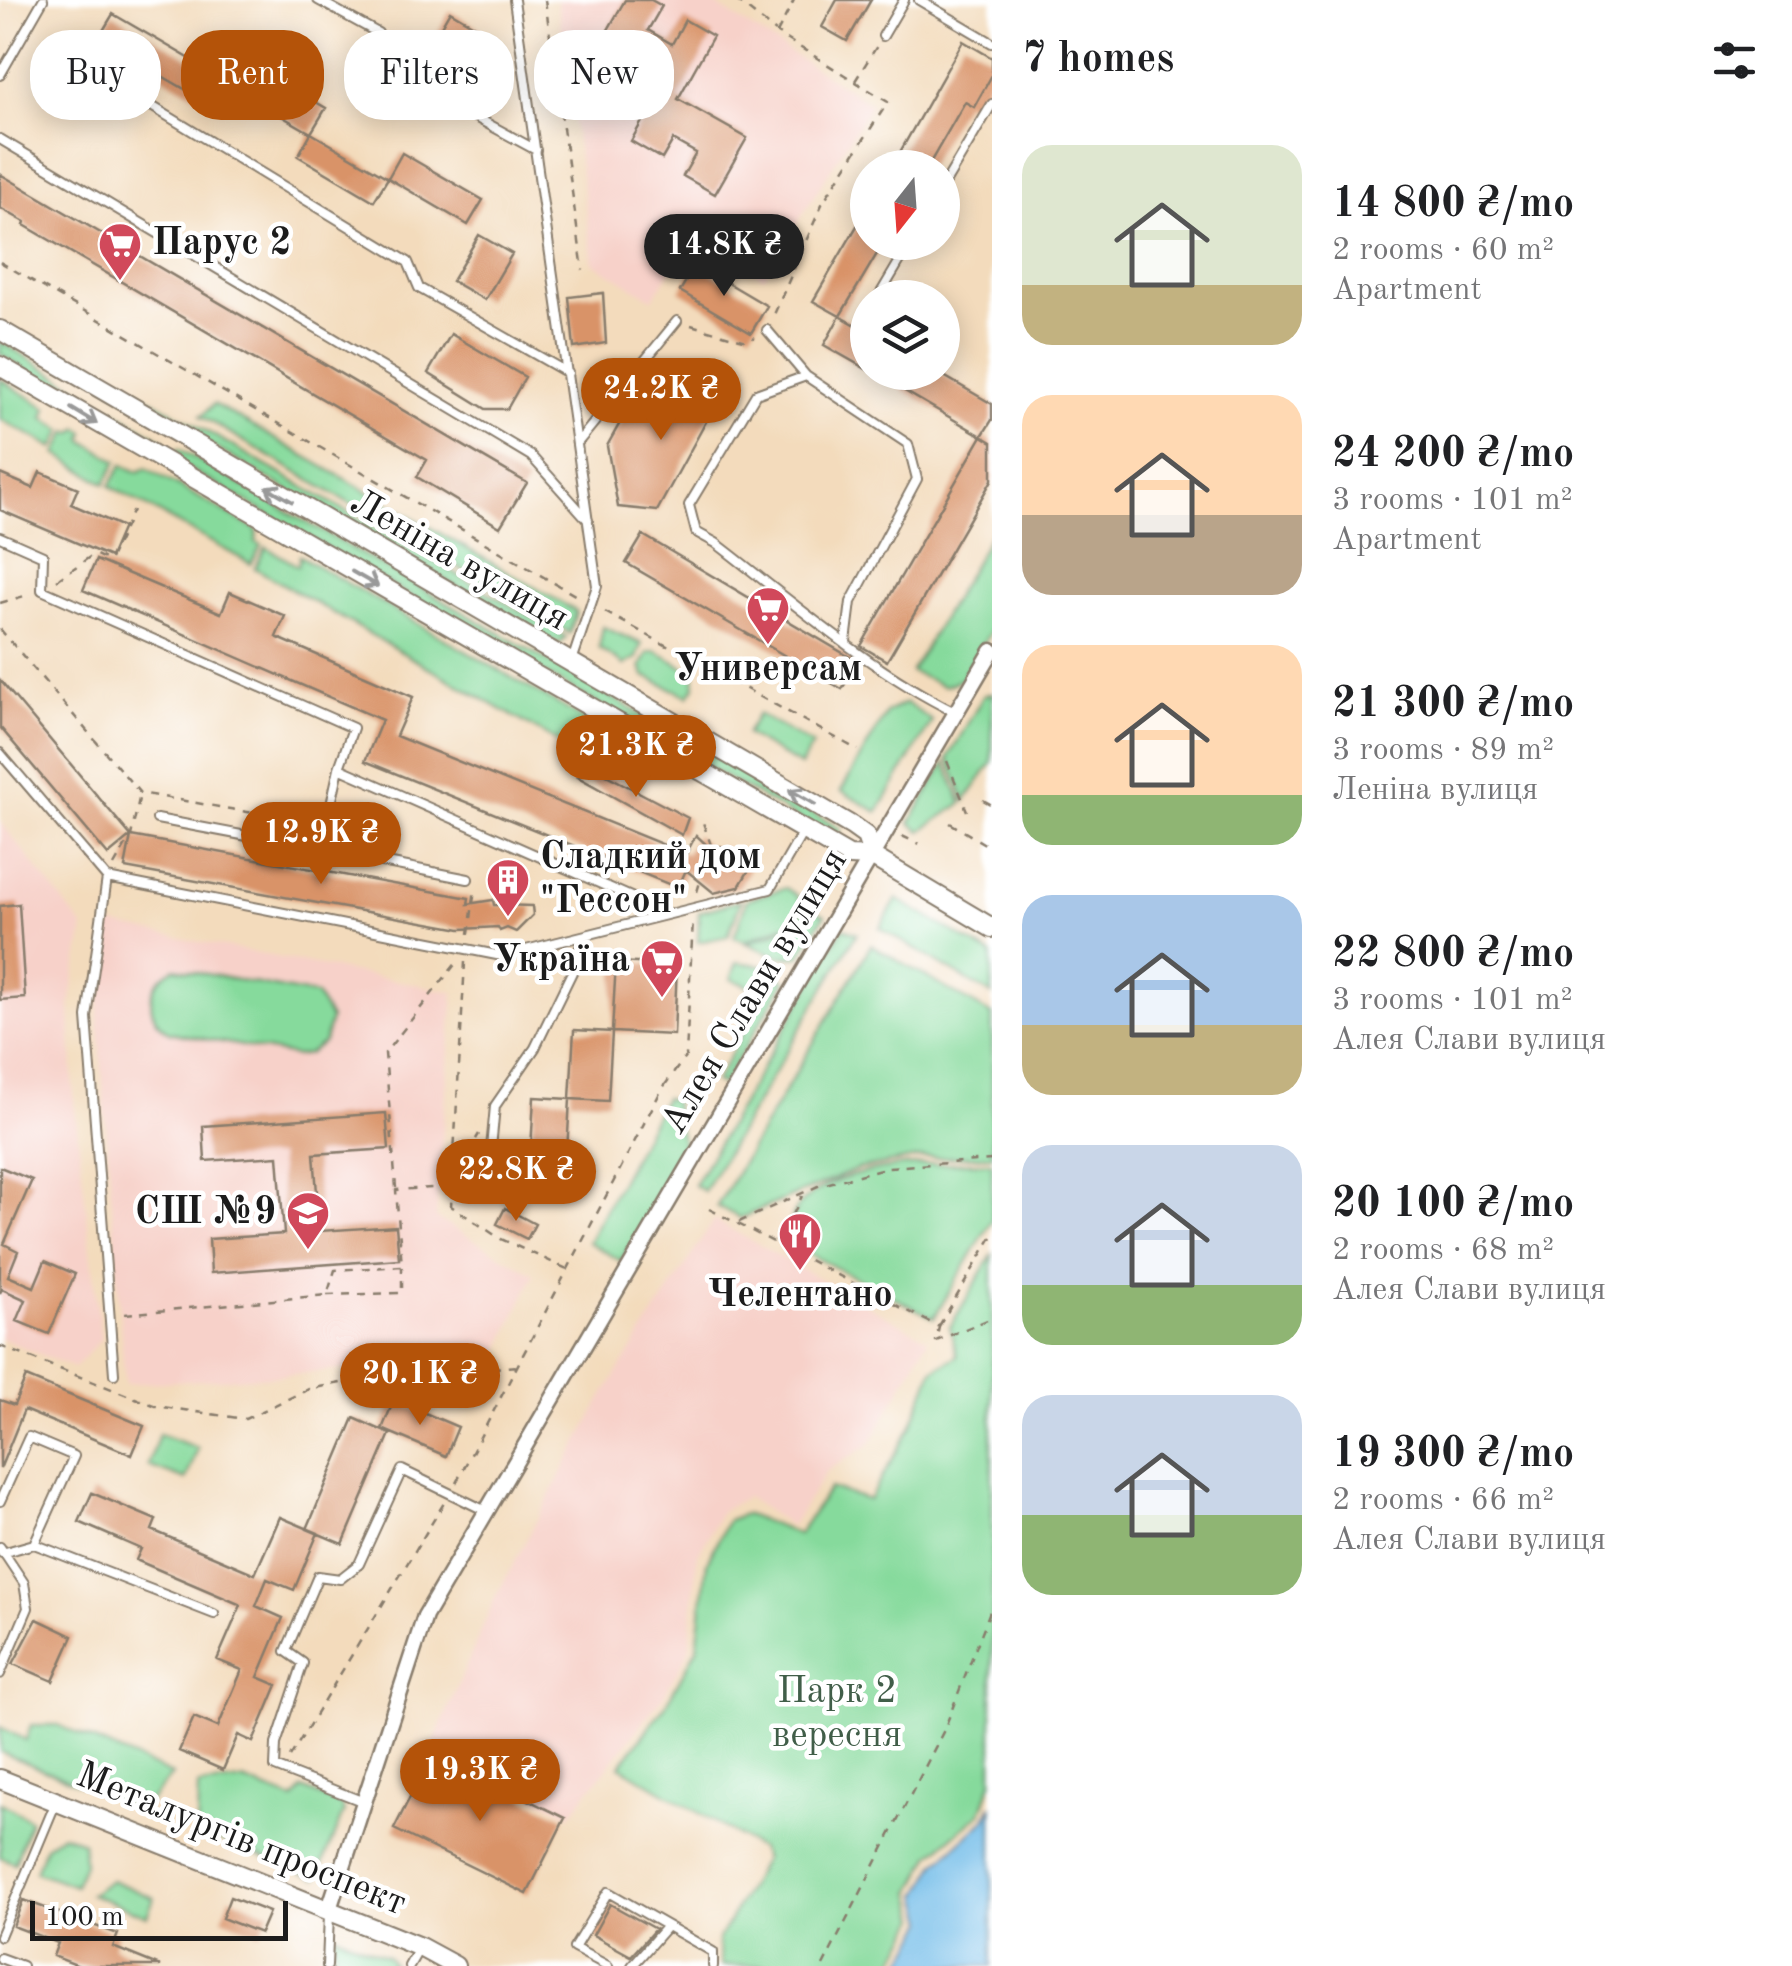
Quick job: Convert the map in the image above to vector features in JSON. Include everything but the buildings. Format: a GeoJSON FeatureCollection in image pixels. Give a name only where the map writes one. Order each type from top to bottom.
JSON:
{"type":"FeatureCollection","features":[{"type":"Feature","properties":{"kind":"street","name":"Леніна вулиця"},"geometry":{"type":"LineString","coordinates":[[0,330],[852,826],[866,836],[873,858]]}},
{"type":"Feature","properties":{"kind":"street","name":"Леніна вулиця"},"geometry":{"type":"LineString","coordinates":[[0,366],[849,856],[873,858],[992,928]]}},
{"type":"Feature","properties":{"kind":"street","name":"Алея Слави вулиця"},"geometry":{"type":"LineString","coordinates":[[329,1909],[425,1616],[992,650]]}},
{"type":"Feature","properties":{"kind":"street","name":"Металургів проспект"},"geometry":{"type":"LineString","coordinates":[[0,1779],[329,1909],[455,1966]]}},
{"type":"Feature","properties":{"kind":"lane"},"geometry":{"type":"LineString","coordinates":[[0,74],[43,0]]}},
{"type":"Feature","properties":{"kind":"lane"},"geometry":{"type":"LineString","coordinates":[[318,0],[378,34],[394,73],[536,150]]}},
{"type":"Feature","properties":{"kind":"lane"},"geometry":{"type":"LineString","coordinates":[[514,0],[597,586],[571,664]]}},
{"type":"Feature","properties":{"kind":"lane"},"geometry":{"type":"LineString","coordinates":[[883,36],[904,0]]}},
{"type":"Feature","properties":{"kind":"lane"},"geometry":{"type":"LineString","coordinates":[[920,0],[992,43]]}},
{"type":"Feature","properties":{"kind":"lane"},"geometry":{"type":"LineString","coordinates":[[960,158],[992,104]]}},
{"type":"Feature","properties":{"kind":"lane"},"geometry":{"type":"LineString","coordinates":[[161,111],[408,262],[419,288],[568,372]]}},
{"type":"Feature","properties":{"kind":"lane"},"geometry":{"type":"LineString","coordinates":[[0,139],[532,456],[588,520]]}},
{"type":"Feature","properties":{"kind":"lane"},"geometry":{"type":"LineString","coordinates":[[578,441],[676,321]]}},
{"type":"Feature","properties":{"kind":"lane"},"geometry":{"type":"LineString","coordinates":[[767,330],[806,376],[908,444],[917,479],[852,602],[846,642]]}},
{"type":"Feature","properties":{"kind":"lane"},"geometry":{"type":"LineString","coordinates":[[806,376],[756,394],[688,506],[696,532],[884,668],[898,684],[955,712]]}},
{"type":"Feature","properties":{"kind":"lane"},"geometry":{"type":"LineString","coordinates":[[0,537],[43,556],[42,590],[352,728],[321,850]]}},
{"type":"Feature","properties":{"kind":"lane"},"geometry":{"type":"LineString","coordinates":[[0,753],[107,878],[502,956],[770,889],[804,830]]}},
{"type":"Feature","properties":{"kind":"lane"},"geometry":{"type":"LineString","coordinates":[[339,768],[667,912]]}},
{"type":"Feature","properties":{"kind":"lane"},"geometry":{"type":"LineString","coordinates":[[157,819],[468,878]]}},
{"type":"Feature","properties":{"kind":"lane"},"geometry":{"type":"LineString","coordinates":[[107,878],[87,1017],[114,1374]]}},
{"type":"Feature","properties":{"kind":"lane"},"geometry":{"type":"LineString","coordinates":[[487,1191],[495,1106],[535,1048],[574,970],[582,937]]}},
{"type":"Feature","properties":{"kind":"lane"},"geometry":{"type":"LineString","coordinates":[[0,1501],[29,1437],[74,1456],[34,1544]]}},
{"type":"Feature","properties":{"kind":"lane"},"geometry":{"type":"LineString","coordinates":[[364,1802],[275,1767],[276,1744],[303,1663],[286,1651],[318,1576],[340,1579],[359,1564],[402,1470],[487,1512]]}},
{"type":"Feature","properties":{"kind":"lane"},"geometry":{"type":"LineString","coordinates":[[0,1674],[28,1608],[24,1583],[1,1550],[34,1544],[214,1614]]}},
{"type":"Feature","properties":{"kind":"lane"},"geometry":{"type":"LineString","coordinates":[[0,1936],[56,1802]]}},
{"type":"Feature","properties":{"kind":"lane"},"geometry":{"type":"LineString","coordinates":[[608,1966],[574,1948],[608,1892],[713,1952],[713,1966]]}},
{"type":"Feature","properties":{"kind":"lane"},"geometry":{"type":"LineString","coordinates":[[327,1966],[329,1909]]}},
{"type":"Feature","properties":{"kind":"lane"},"geometry":{"type":"LineString","coordinates":[[632,1966],[667,1926]]}},
{"type":"Feature","properties":{"kind":"lane"},"geometry":{"type":"LineString","coordinates":[[409,1966],[420,1947]]}},
{"type":"Feature","properties":{"kind":"lane"},"geometry":{"type":"LineString","coordinates":[[0,1958],[22,1966]]}},
{"type":"Feature","properties":{"kind":"path"},"geometry":{"type":"LineString","coordinates":[[546,0],[583,270]]}},
{"type":"Feature","properties":{"kind":"path"},"geometry":{"type":"LineString","coordinates":[[676,321],[747,341],[767,330],[823,202],[888,102],[776,33],[736,0]]}},
{"type":"Feature","properties":{"kind":"path"},"geometry":{"type":"LineString","coordinates":[[776,33],[794,0]]}},
{"type":"Feature","properties":{"kind":"path"},"geometry":{"type":"LineString","coordinates":[[856,82],[883,36]]}},
{"type":"Feature","properties":{"kind":"path"},"geometry":{"type":"LineString","coordinates":[[0,262],[591,604],[858,750]]}},
{"type":"Feature","properties":{"kind":"path"},"geometry":{"type":"LineString","coordinates":[[0,604],[42,590],[94,554],[109,561],[133,510]]}},
{"type":"Feature","properties":{"kind":"path"},"geometry":{"type":"LineString","coordinates":[[0,628],[140,793],[326,826]]}},
{"type":"Feature","properties":{"kind":"path"},"geometry":{"type":"LineString","coordinates":[[945,756],[966,811]]}},
{"type":"Feature","properties":{"kind":"path"},"geometry":{"type":"LineString","coordinates":[[107,878],[131,836],[140,793]]}},
{"type":"Feature","properties":{"kind":"path"},"geometry":{"type":"LineString","coordinates":[[984,800],[992,805]]}},
{"type":"Feature","properties":{"kind":"path"},"geometry":{"type":"LineString","coordinates":[[286,1771],[289,1758],[450,1493],[662,1089],[686,1056],[692,907],[710,845],[701,818]]}},
{"type":"Feature","properties":{"kind":"path"},"geometry":{"type":"LineString","coordinates":[[950,823],[988,846]]}},
{"type":"Feature","properties":{"kind":"path"},"geometry":{"type":"LineString","coordinates":[[468,878],[476,890],[466,950],[448,1187],[450,1206],[501,1239],[568,1270]]}},
{"type":"Feature","properties":{"kind":"path"},"geometry":{"type":"LineString","coordinates":[[110,1315],[402,1292],[385,1053],[466,950]]}},
{"type":"Feature","properties":{"kind":"path"},"geometry":{"type":"LineString","coordinates":[[448,1187],[495,1106]]}},
{"type":"Feature","properties":{"kind":"path"},"geometry":{"type":"LineString","coordinates":[[737,1223],[803,1193],[888,1167],[992,1160]]}},
{"type":"Feature","properties":{"kind":"path"},"geometry":{"type":"LineString","coordinates":[[396,1190],[448,1187]]}},
{"type":"Feature","properties":{"kind":"path"},"geometry":{"type":"LineString","coordinates":[[778,1244],[803,1193]]}},
{"type":"Feature","properties":{"kind":"path"},"geometry":{"type":"LineString","coordinates":[[709,1208],[939,1327]]}},
{"type":"Feature","properties":{"kind":"path"},"geometry":{"type":"LineString","coordinates":[[992,1237],[939,1327],[936,1341],[992,1318]]}},
{"type":"Feature","properties":{"kind":"path"},"geometry":{"type":"LineString","coordinates":[[326,1295],[335,1270],[402,1266]]}},
{"type":"Feature","properties":{"kind":"path"},"geometry":{"type":"LineString","coordinates":[[0,1346],[156,1406],[245,1420],[309,1389],[362,1379],[520,1365]]}},
{"type":"Feature","properties":{"kind":"path"},"geometry":{"type":"LineString","coordinates":[[822,1966],[944,1730],[992,1606]]}},
{"type":"Feature","properties":{"kind":"shaded area"},"geometry":{"type":"Polygon","coordinates":[[[557,0],[708,0],[871,104],[764,277],[694,233],[653,299],[593,263],[573,120],[674,120],[674,30],[561,30],[557,0]]]}},
{"type":"Feature","properties":{"kind":"shaded area"},"geometry":{"type":"Polygon","coordinates":[[[0,821],[84,928],[70,1004],[74,1102],[101,1339],[74,1368],[0,1338],[0,821]]]}},
{"type":"Feature","properties":{"kind":"shaded area"},"geometry":{"type":"Polygon","coordinates":[[[109,924],[454,992],[436,1218],[534,1274],[498,1354],[277,1376],[125,1384],[98,1015],[109,924]]]}},
{"type":"Feature","properties":{"kind":"shaded area"},"geometry":{"type":"Polygon","coordinates":[[[714,1220],[928,1339],[870,1444],[827,1471],[791,1526],[746,1497],[721,1511],[697,1557],[689,1650],[664,1695],[570,1815],[432,1747],[494,1600],[605,1393],[714,1220]]]}},
{"type":"Feature","properties":{"kind":"green space"},"geometry":{"type":"Polygon","coordinates":[[[0,341],[164,441],[158,450],[0,354],[0,341]]]}},
{"type":"Feature","properties":{"kind":"green space"},"geometry":{"type":"Polygon","coordinates":[[[0,379],[47,408],[44,418],[63,430],[54,448],[0,419],[0,379]]]}},
{"type":"Feature","properties":{"kind":"green space"},"geometry":{"type":"Polygon","coordinates":[[[114,379],[566,637],[561,643],[553,642],[111,388],[114,379]]]}},
{"type":"Feature","properties":{"kind":"green space"},"geometry":{"type":"Polygon","coordinates":[[[214,404],[576,611],[570,633],[201,416],[214,404]]]}},
{"type":"Feature","properties":{"kind":"green space"},"geometry":{"type":"Polygon","coordinates":[[[79,428],[85,432],[83,440],[117,461],[105,484],[57,454],[68,431],[72,434],[79,428]]]}},
{"type":"Feature","properties":{"kind":"green space"},"geometry":{"type":"Polygon","coordinates":[[[179,449],[841,829],[835,840],[170,458],[179,449]]]}},
{"type":"Feature","properties":{"kind":"green space"},"geometry":{"type":"Polygon","coordinates":[[[122,465],[138,472],[146,468],[257,530],[256,542],[262,545],[251,564],[110,486],[122,465]]]}},
{"type":"Feature","properties":{"kind":"green space"},"geometry":{"type":"Polygon","coordinates":[[[992,532],[992,629],[961,680],[944,686],[911,672],[992,532]]]}},
{"type":"Feature","properties":{"kind":"green space"},"geometry":{"type":"Polygon","coordinates":[[[266,547],[298,566],[300,556],[598,727],[590,754],[577,753],[255,568],[266,547]]]}},
{"type":"Feature","properties":{"kind":"green space"},"geometry":{"type":"Polygon","coordinates":[[[603,627],[642,644],[637,658],[624,665],[599,648],[603,627]]]}},
{"type":"Feature","properties":{"kind":"green space"},"geometry":{"type":"Polygon","coordinates":[[[656,651],[694,673],[695,687],[688,696],[645,676],[641,667],[648,653],[656,651]]]}},
{"type":"Feature","properties":{"kind":"green space"},"geometry":{"type":"Polygon","coordinates":[[[992,693],[992,763],[965,801],[948,758],[984,695],[992,693]]]}},
{"type":"Feature","properties":{"kind":"green space"},"geometry":{"type":"Polygon","coordinates":[[[906,703],[932,721],[878,812],[841,791],[887,712],[906,703]]]}},
{"type":"Feature","properties":{"kind":"green space"},"geometry":{"type":"Polygon","coordinates":[[[758,714],[813,745],[800,766],[746,734],[758,714]]]}},
{"type":"Feature","properties":{"kind":"green space"},"geometry":{"type":"Polygon","coordinates":[[[945,763],[962,803],[921,831],[910,823],[945,763]]]}},
{"type":"Feature","properties":{"kind":"green space"},"geometry":{"type":"Polygon","coordinates":[[[786,888],[798,896],[801,906],[790,923],[745,941],[734,937],[747,899],[786,888]]]}},
{"type":"Feature","properties":{"kind":"green space"},"geometry":{"type":"Polygon","coordinates":[[[897,899],[992,955],[992,995],[880,928],[897,899]]]}},
{"type":"Feature","properties":{"kind":"green space"},"geometry":{"type":"Polygon","coordinates":[[[741,900],[728,936],[698,942],[699,912],[741,900]]]}},
{"type":"Feature","properties":{"kind":"green space"},"geometry":{"type":"Polygon","coordinates":[[[807,906],[825,915],[800,956],[780,957],[746,943],[794,925],[807,906]]]}},
{"type":"Feature","properties":{"kind":"green space"},"geometry":{"type":"Polygon","coordinates":[[[843,928],[857,933],[704,1191],[694,1185],[843,928]]]}},
{"type":"Feature","properties":{"kind":"green space"},"geometry":{"type":"Polygon","coordinates":[[[871,945],[992,1015],[992,1156],[918,1158],[858,1169],[740,1218],[717,1206],[871,945]]]}},
{"type":"Feature","properties":{"kind":"green space"},"geometry":{"type":"Polygon","coordinates":[[[737,962],[765,966],[786,981],[722,1085],[715,1082],[766,993],[731,979],[737,962]]]}},
{"type":"Feature","properties":{"kind":"green space"},"geometry":{"type":"Polygon","coordinates":[[[175,968],[316,995],[330,1019],[324,1042],[308,1054],[295,1056],[169,1032],[155,1016],[151,998],[158,981],[175,968]]]}},
{"type":"Feature","properties":{"kind":"green space"},"geometry":{"type":"Polygon","coordinates":[[[664,1098],[673,1100],[685,1154],[621,1261],[588,1242],[664,1098]]]}},
{"type":"Feature","properties":{"kind":"green space"},"geometry":{"type":"Polygon","coordinates":[[[992,1162],[992,1220],[934,1318],[782,1240],[804,1200],[845,1178],[894,1167],[992,1162]]]}},
{"type":"Feature","properties":{"kind":"green space","name":"Парк 2 вересня"},"geometry":{"type":"Polygon","coordinates":[[[992,1255],[992,1782],[981,1813],[932,1854],[912,1892],[918,1918],[893,1964],[721,1966],[718,1941],[764,1859],[760,1849],[620,1766],[665,1706],[697,1648],[707,1562],[728,1520],[744,1514],[798,1534],[830,1488],[869,1500],[911,1427],[933,1370],[957,1356],[950,1327],[992,1255]]]}},
{"type":"Feature","properties":{"kind":"green space"},"geometry":{"type":"Polygon","coordinates":[[[159,1434],[198,1448],[186,1480],[148,1466],[159,1434]]]}},
{"type":"Feature","properties":{"kind":"green space"},"geometry":{"type":"Polygon","coordinates":[[[31,1725],[58,1725],[172,1775],[142,1810],[0,1752],[0,1727],[26,1740],[31,1725]]]}},
{"type":"Feature","properties":{"kind":"green space"},"geometry":{"type":"Polygon","coordinates":[[[243,1781],[294,1800],[303,1789],[341,1805],[344,1811],[317,1878],[197,1832],[198,1786],[243,1781]]]}},
{"type":"Feature","properties":{"kind":"green space"},"geometry":{"type":"Polygon","coordinates":[[[0,1802],[30,1820],[15,1863],[0,1857],[0,1802]]]}},
{"type":"Feature","properties":{"kind":"green space"},"geometry":{"type":"Polygon","coordinates":[[[62,1834],[83,1842],[84,1864],[75,1886],[36,1872],[45,1846],[62,1834]]]}},
{"type":"Feature","properties":{"kind":"green space"},"geometry":{"type":"Polygon","coordinates":[[[111,1880],[154,1898],[147,1916],[90,1894],[111,1880]]]}},
{"type":"Feature","properties":{"kind":"green space"},"geometry":{"type":"Polygon","coordinates":[[[335,1934],[388,1957],[394,1966],[333,1966],[335,1934]]]}},
{"type":"Feature","properties":{"kind":"water"},"geometry":{"type":"Polygon","coordinates":[[[992,1805],[992,1966],[901,1966],[926,1921],[919,1895],[937,1863],[986,1819],[992,1805]]]}},
{"type":"Feature","properties":{"kind":"place","name":"Парус 2"},"geometry":{"type":"Point","coordinates":[120,282]}},
{"type":"Feature","properties":{"kind":"place","name":"Универсам"},"geometry":{"type":"Point","coordinates":[768,646]}},
{"type":"Feature","properties":{"kind":"place","name":"Сладкий дом \"Гессон\""},"geometry":{"type":"Point","coordinates":[508,918]}},
{"type":"Feature","properties":{"kind":"place","name":"Україна"},"geometry":{"type":"Point","coordinates":[662,999]}},
{"type":"Feature","properties":{"kind":"place","name":"СШ №9"},"geometry":{"type":"Point","coordinates":[308,1251]}},
{"type":"Feature","properties":{"kind":"place","name":"Челентано"},"geometry":{"type":"Point","coordinates":[800,1272]}}]}
